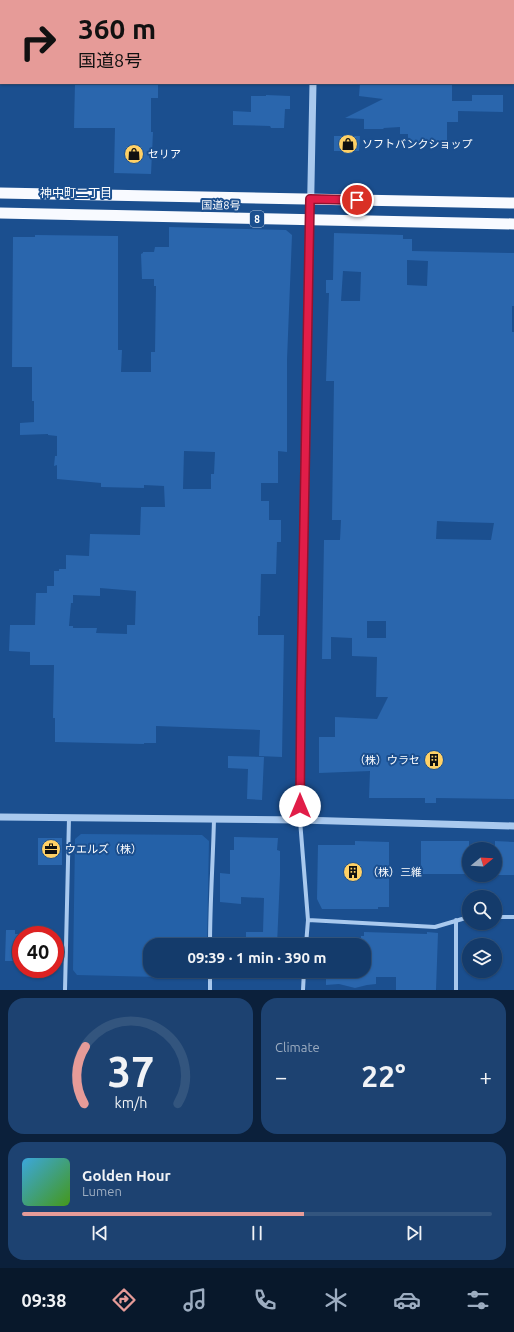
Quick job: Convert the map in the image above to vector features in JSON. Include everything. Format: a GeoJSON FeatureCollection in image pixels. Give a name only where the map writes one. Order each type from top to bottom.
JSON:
{"type":"FeatureCollection","features":[{"type":"Feature","properties":{"kind":"highway","name":"国道8号"},"geometry":{"type":"LineString","coordinates":[[0,193],[514,203]]}},
{"type":"Feature","properties":{"kind":"highway","name":"国道8号"},"geometry":{"type":"LineString","coordinates":[[0,213],[514,224]]}},
{"type":"Feature","properties":{"kind":"street"},"geometry":{"type":"LineString","coordinates":[[307,938],[308,920],[300,820],[301,681],[313,84]]}},
{"type":"Feature","properties":{"kind":"street"},"geometry":{"type":"LineString","coordinates":[[0,817],[300,820],[514,826]]}},
{"type":"Feature","properties":{"kind":"street"},"geometry":{"type":"LineString","coordinates":[[65,990],[69,818]]}},
{"type":"Feature","properties":{"kind":"street"},"geometry":{"type":"LineString","coordinates":[[210,938],[214,819]]}},
{"type":"Feature","properties":{"kind":"street"},"geometry":{"type":"LineString","coordinates":[[502,917],[514,917]]}},
{"type":"Feature","properties":{"kind":"street"},"geometry":{"type":"LineString","coordinates":[[308,920],[435,927],[462,919]]}},
{"type":"Feature","properties":{"kind":"street"},"geometry":{"type":"LineString","coordinates":[[456,920],[456,990]]}},
{"type":"Feature","properties":{"kind":"street"},"geometry":{"type":"LineString","coordinates":[[210,978],[210,990]]}},
{"type":"Feature","properties":{"kind":"street"},"geometry":{"type":"LineString","coordinates":[[303,990],[304,978]]}},
{"type":"Feature","properties":{"kind":"shaded area"},"geometry":{"type":"Polygon","coordinates":[[[81,834],[202,835],[209,841],[207,938],[143,938],[143,977],[77,975],[73,970],[75,839],[81,834]]]}},
{"type":"Feature","properties":{"kind":"building"},"geometry":{"type":"Polygon","coordinates":[[[75,84],[158,84],[158,98],[151,98],[151,132],[153,132],[151,174],[114,173],[115,128],[74,128],[75,84]]]}},
{"type":"Feature","properties":{"kind":"building"},"geometry":{"type":"Polygon","coordinates":[[[360,84],[452,84],[452,101],[472,101],[472,95],[503,95],[503,112],[458,111],[458,122],[447,122],[447,144],[408,144],[408,134],[400,134],[400,127],[364,129],[364,119],[345,118],[383,99],[359,96],[360,84]]]}},
{"type":"Feature","properties":{"kind":"building"},"geometry":{"type":"Polygon","coordinates":[[[251,96],[290,96],[290,109],[285,109],[284,128],[233,125],[233,111],[251,112],[251,96]]]}},
{"type":"Feature","properties":{"kind":"building"},"geometry":{"type":"Polygon","coordinates":[[[334,136],[360,136],[359,151],[334,151],[334,136]]]}},
{"type":"Feature","properties":{"kind":"building"},"geometry":{"type":"Polygon","coordinates":[[[169,227],[286,230],[292,235],[287,360],[287,452],[278,451],[278,483],[261,483],[261,501],[269,501],[269,520],[281,520],[281,542],[277,542],[276,574],[261,574],[260,616],[258,616],[258,635],[284,635],[282,757],[259,756],[260,730],[156,726],[156,743],[55,742],[55,718],[53,718],[54,665],[30,665],[30,652],[9,651],[10,625],[35,625],[36,593],[47,593],[47,586],[54,586],[54,571],[66,569],[66,555],[89,556],[90,534],[140,535],[141,507],[165,507],[164,486],[144,485],[144,488],[101,487],[101,483],[57,479],[57,465],[54,466],[55,456],[57,456],[57,436],[48,434],[20,435],[20,423],[34,422],[34,401],[32,401],[32,367],[12,367],[13,237],[35,237],[35,235],[118,236],[118,350],[122,350],[121,372],[151,372],[151,352],[155,352],[156,286],[154,286],[154,279],[142,279],[141,254],[143,252],[154,252],[155,247],[169,247],[169,227]],[[184,451],[183,489],[211,489],[211,474],[214,474],[215,452],[184,451]],[[100,588],[100,596],[73,595],[69,626],[73,626],[73,628],[97,628],[96,633],[127,634],[127,625],[135,625],[136,591],[100,588]]]}},
{"type":"Feature","properties":{"kind":"building"},"geometry":{"type":"Polygon","coordinates":[[[334,233],[403,235],[403,239],[412,239],[412,251],[514,253],[514,306],[512,306],[512,332],[514,332],[514,799],[436,798],[436,803],[425,803],[425,798],[369,798],[370,771],[319,773],[319,737],[335,737],[335,717],[377,719],[388,697],[376,697],[377,657],[352,656],[352,638],[331,637],[331,659],[322,659],[324,540],[340,540],[341,520],[332,520],[334,381],[326,381],[329,293],[326,293],[326,280],[333,280],[334,233]],[[407,260],[407,285],[427,286],[428,261],[407,260]],[[343,271],[341,301],[360,301],[361,272],[343,271]],[[437,521],[436,539],[491,540],[494,523],[437,521]],[[367,621],[367,638],[386,638],[386,621],[367,621]]]}},
{"type":"Feature","properties":{"kind":"building"},"geometry":{"type":"Polygon","coordinates":[[[228,756],[264,757],[262,800],[247,799],[248,769],[228,768],[228,756]]]}},
{"type":"Feature","properties":{"kind":"building"},"geometry":{"type":"Polygon","coordinates":[[[234,837],[278,838],[277,850],[280,851],[280,875],[277,938],[246,938],[246,932],[263,932],[264,898],[241,897],[241,904],[220,902],[220,873],[230,874],[230,850],[234,850],[234,837]]]}},
{"type":"Feature","properties":{"kind":"building"},"geometry":{"type":"Polygon","coordinates":[[[38,838],[62,838],[62,865],[38,865],[38,838]]]}},
{"type":"Feature","properties":{"kind":"building","name":"（株）三維"},"geometry":{"type":"Polygon","coordinates":[[[355,841],[389,842],[389,907],[378,907],[378,909],[322,909],[317,899],[318,845],[355,845],[355,841]]]}},
{"type":"Feature","properties":{"kind":"building"},"geometry":{"type":"Polygon","coordinates":[[[421,841],[469,841],[462,842],[462,874],[421,874],[421,841]]]}},
{"type":"Feature","properties":{"kind":"building"},"geometry":{"type":"Polygon","coordinates":[[[495,841],[514,842],[514,875],[502,875],[502,842],[495,841]]]}},
{"type":"Feature","properties":{"kind":"building"},"geometry":{"type":"Polygon","coordinates":[[[6,930],[12,930],[12,961],[5,961],[6,930]]]}},
{"type":"Feature","properties":{"kind":"building"},"geometry":{"type":"Polygon","coordinates":[[[364,932],[438,933],[436,990],[396,990],[396,977],[376,977],[376,984],[355,988],[339,984],[326,985],[326,978],[371,978],[371,938],[361,938],[361,936],[364,936],[364,932]]]}},
{"type":"Feature","properties":{"kind":"place","name":"ソフトバンクショップ"},"geometry":{"type":"Point","coordinates":[348,144]}},
{"type":"Feature","properties":{"kind":"place","name":"セリア"},"geometry":{"type":"Point","coordinates":[134,154]}},
{"type":"Feature","properties":{"kind":"place","name":"（株）ウラセ"},"geometry":{"type":"Point","coordinates":[434,760]}},
{"type":"Feature","properties":{"kind":"place","name":"ウエルズ（株）"},"geometry":{"type":"Point","coordinates":[51,849]}},
{"type":"Feature","properties":{"kind":"place","name":"（株）三維"},"geometry":{"type":"Point","coordinates":[353,872]}},
{"type":"Feature","properties":{"kind":"district","name":"神中町二丁目"},"geometry":{"type":"Point","coordinates":[76,192]}},
{"type":"Feature","properties":{"kind":"route"},"geometry":{"type":"LineString","coordinates":[[300,806],[310,199],[357,200]]}}]}
